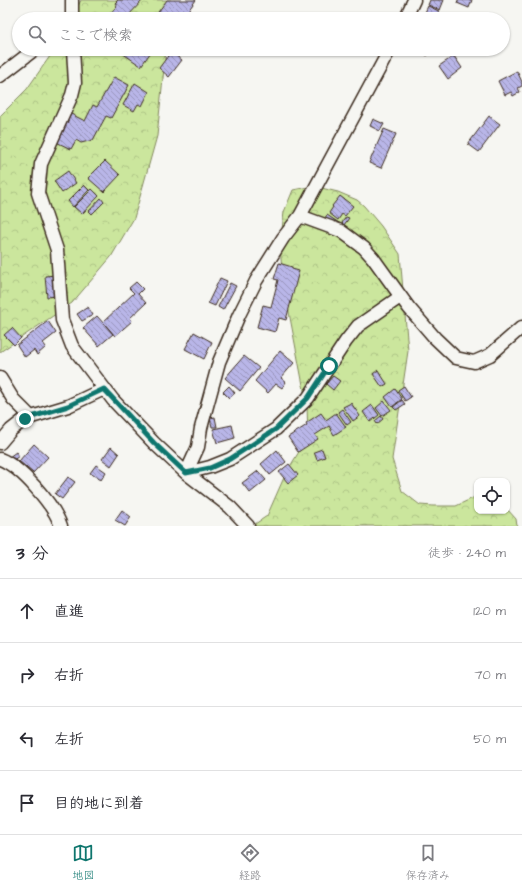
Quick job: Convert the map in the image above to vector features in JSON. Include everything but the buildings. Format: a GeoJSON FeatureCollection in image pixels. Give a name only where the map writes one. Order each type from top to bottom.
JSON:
{"type":"FeatureCollection","features":[{"type":"Feature","properties":{"kind":"street"},"geometry":{"type":"LineString","coordinates":[[72,0],[72,12]]}},
{"type":"Feature","properties":{"kind":"street"},"geometry":{"type":"LineString","coordinates":[[408,12],[414,0]]}},
{"type":"Feature","properties":{"kind":"street"},"geometry":{"type":"LineString","coordinates":[[0,76],[26,56]]}},
{"type":"Feature","properties":{"kind":"street"},"geometry":{"type":"LineString","coordinates":[[74,56],[75,83],[72,95],[41,164],[38,193],[57,250],[62,320],[72,346],[104,389],[154,443],[186,473],[230,507],[248,526]]}},
{"type":"Feature","properties":{"kind":"street"},"geometry":{"type":"LineString","coordinates":[[186,473],[198,447],[201,428],[219,362],[239,315],[256,281],[283,238],[300,216],[386,56]]}},
{"type":"Feature","properties":{"kind":"street"},"geometry":{"type":"LineString","coordinates":[[300,216],[341,231],[364,248],[373,258],[400,297],[435,338],[456,358],[474,362],[490,355],[522,327]]}},
{"type":"Feature","properties":{"kind":"street"},"geometry":{"type":"LineString","coordinates":[[186,473],[210,468],[230,459],[276,429],[308,398],[346,341],[358,326],[400,297]]}},
{"type":"Feature","properties":{"kind":"street"},"geometry":{"type":"LineString","coordinates":[[0,378],[13,399],[31,417]]}},
{"type":"Feature","properties":{"kind":"street"},"geometry":{"type":"LineString","coordinates":[[0,443],[11,430],[25,419],[68,406],[104,389]]}},
{"type":"Feature","properties":{"kind":"street"},"geometry":{"type":"LineString","coordinates":[[0,459],[17,469],[41,494],[61,526]]}},
{"type":"Feature","properties":{"kind":"green space"},"geometry":{"type":"Polygon","coordinates":[[[81,0],[171,0],[170,12],[75,12],[81,0]]]}},
{"type":"Feature","properties":{"kind":"green space"},"geometry":{"type":"Polygon","coordinates":[[[50,56],[165,56],[157,136],[134,218],[111,257],[72,303],[0,352],[0,116],[27,89],[50,56]]]}},
{"type":"Feature","properties":{"kind":"green space"},"geometry":{"type":"Polygon","coordinates":[[[313,186],[338,192],[357,200],[381,226],[400,254],[408,351],[392,459],[402,491],[420,505],[456,506],[474,497],[474,514],[510,514],[510,512],[516,519],[517,526],[252,526],[267,516],[286,473],[308,437],[307,406],[283,281],[280,247],[284,212],[293,190],[313,186]]]}},
{"type":"Feature","properties":{"kind":"route"},"geometry":{"type":"LineString","coordinates":[[25,419],[68,406],[104,389],[154,443],[186,473],[210,468],[230,459],[276,429],[308,398],[329,366]]}}]}
